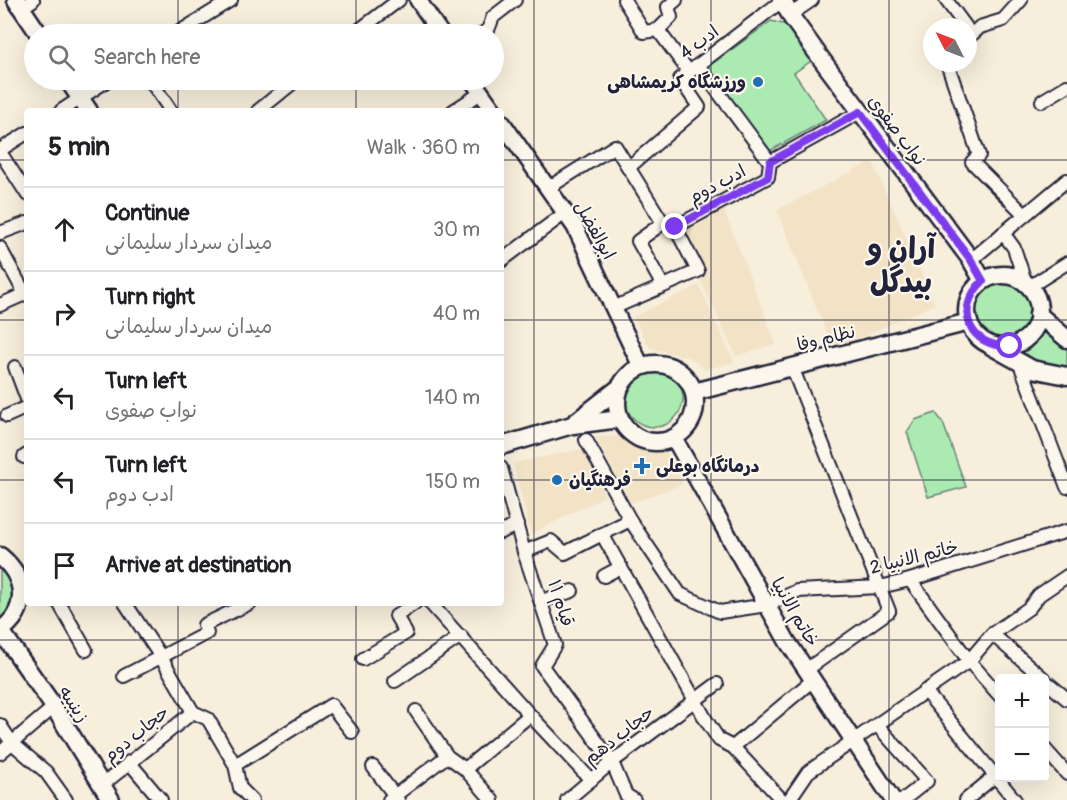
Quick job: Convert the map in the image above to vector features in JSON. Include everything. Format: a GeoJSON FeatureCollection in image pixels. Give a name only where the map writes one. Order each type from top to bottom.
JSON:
{"type":"FeatureCollection","features":[{"type":"Feature","properties":{"kind":"main road"},"geometry":{"type":"LineString","coordinates":[[24,2],[34,24]]}},
{"type":"Feature","properties":{"kind":"main road","name":"نواب صفوی"},"geometry":{"type":"LineString","coordinates":[[785,4],[860,112],[971,260],[983,281]]}},
{"type":"Feature","properties":{"kind":"main road"},"geometry":{"type":"LineString","coordinates":[[75,90],[85,105]]}},
{"type":"Feature","properties":{"kind":"main road"},"geometry":{"type":"LineString","coordinates":[[988,344],[999,347],[1021,342],[1035,325],[1038,314],[1037,303],[1028,286],[1010,276],[992,277],[983,281],[975,289],[969,299],[967,310],[973,331],[988,344],[1020,364],[1039,371],[1067,376]]}},
{"type":"Feature","properties":{"kind":"main road"},"geometry":{"type":"LineString","coordinates":[[1038,314],[1067,339]]}},
{"type":"Feature","properties":{"kind":"main road","name":"نظام وفا"},"geometry":{"type":"LineString","coordinates":[[694,392],[969,322]]}},
{"type":"Feature","properties":{"kind":"main road"},"geometry":{"type":"LineString","coordinates":[[654,363],[667,365],[679,371],[688,380],[694,392],[695,405],[692,418],[685,429],[674,438],[662,442],[649,442],[632,434],[620,419],[617,394],[630,373],[641,366],[654,363]]}},
{"type":"Feature","properties":{"kind":"main road"},"geometry":{"type":"LineString","coordinates":[[572,425],[620,387]]}},
{"type":"Feature","properties":{"kind":"main road"},"geometry":{"type":"LineString","coordinates":[[504,445],[572,425],[620,419]]}},
{"type":"Feature","properties":{"kind":"main road"},"geometry":{"type":"LineString","coordinates":[[0,556],[10,564],[24,588],[17,613],[0,631]]}},
{"type":"Feature","properties":{"kind":"main road","name":"زینبیه"},"geometry":{"type":"LineString","coordinates":[[0,631],[54,707],[111,800]]}},
{"type":"Feature","properties":{"kind":"street"},"geometry":{"type":"LineString","coordinates":[[192,24],[231,0]]}},
{"type":"Feature","properties":{"kind":"street"},"geometry":{"type":"LineString","coordinates":[[367,24],[399,0]]}},
{"type":"Feature","properties":{"kind":"street"},"geometry":{"type":"LineString","coordinates":[[407,0],[421,5],[434,24]]}},
{"type":"Feature","properties":{"kind":"street"},"geometry":{"type":"LineString","coordinates":[[490,24],[493,17],[515,0]]}},
{"type":"Feature","properties":{"kind":"street"},"geometry":{"type":"LineString","coordinates":[[624,0],[644,32],[658,30],[671,17],[668,7],[676,0]]}},
{"type":"Feature","properties":{"kind":"street","name":"ادب 4"},"geometry":{"type":"LineString","coordinates":[[628,168],[699,107],[680,79],[785,4],[812,0]]}},
{"type":"Feature","properties":{"kind":"street"},"geometry":{"type":"LineString","coordinates":[[946,0],[958,18]]}},
{"type":"Feature","properties":{"kind":"street"},"geometry":{"type":"LineString","coordinates":[[977,28],[1003,20],[1021,0]]}},
{"type":"Feature","properties":{"kind":"street"},"geometry":{"type":"LineString","coordinates":[[658,30],[694,69],[770,162]]}},
{"type":"Feature","properties":{"kind":"street"},"geometry":{"type":"LineString","coordinates":[[950,72],[979,155],[972,162],[1025,215]]}},
{"type":"Feature","properties":{"kind":"street"},"geometry":{"type":"LineString","coordinates":[[1042,101],[1067,86]]}},
{"type":"Feature","properties":{"kind":"street"},"geometry":{"type":"LineString","coordinates":[[85,105],[99,90]]}},
{"type":"Feature","properties":{"kind":"street"},"geometry":{"type":"LineString","coordinates":[[157,90],[169,108]]}},
{"type":"Feature","properties":{"kind":"street"},"geometry":{"type":"LineString","coordinates":[[262,108],[284,90]]}},
{"type":"Feature","properties":{"kind":"street","name":"ابوالفضل"},"geometry":{"type":"LineString","coordinates":[[479,90],[492,108]]}},
{"type":"Feature","properties":{"kind":"street"},"geometry":{"type":"LineString","coordinates":[[458,108],[481,93]]}},
{"type":"Feature","properties":{"kind":"street","name":"ادب دوم"},"geometry":{"type":"LineString","coordinates":[[669,225],[768,177],[770,162],[860,112]]}},
{"type":"Feature","properties":{"kind":"street","name":"ابوالفضل"},"geometry":{"type":"LineString","coordinates":[[504,126],[575,227],[641,366]]}},
{"type":"Feature","properties":{"kind":"street"},"geometry":{"type":"LineString","coordinates":[[24,135],[0,151],[24,189]]}},
{"type":"Feature","properties":{"kind":"street"},"geometry":{"type":"LineString","coordinates":[[548,188],[615,146],[698,271],[613,308]]}},
{"type":"Feature","properties":{"kind":"street"},"geometry":{"type":"LineString","coordinates":[[971,260],[1067,180]]}},
{"type":"Feature","properties":{"kind":"street"},"geometry":{"type":"LineString","coordinates":[[504,259],[565,213]]}},
{"type":"Feature","properties":{"kind":"street"},"geometry":{"type":"LineString","coordinates":[[0,233],[24,224]]}},
{"type":"Feature","properties":{"kind":"street"},"geometry":{"type":"LineString","coordinates":[[663,286],[639,241],[669,225]]}},
{"type":"Feature","properties":{"kind":"street"},"geometry":{"type":"LineString","coordinates":[[1003,233],[1014,248],[1028,286],[1067,263]]}},
{"type":"Feature","properties":{"kind":"street"},"geometry":{"type":"LineString","coordinates":[[0,248],[24,294],[0,305]]}},
{"type":"Feature","properties":{"kind":"street"},"geometry":{"type":"LineString","coordinates":[[1020,364],[1067,487]]}},
{"type":"Feature","properties":{"kind":"street"},"geometry":{"type":"LineString","coordinates":[[15,367],[24,391]]}},
{"type":"Feature","properties":{"kind":"street"},"geometry":{"type":"LineString","coordinates":[[733,747],[810,675],[889,611],[792,367]]}},
{"type":"Feature","properties":{"kind":"street"},"geometry":{"type":"LineString","coordinates":[[7,416],[24,408]]}},
{"type":"Feature","properties":{"kind":"street","name":"خاتم الانبیا"},"geometry":{"type":"LineString","coordinates":[[674,438],[767,605],[810,675],[893,800]]}},
{"type":"Feature","properties":{"kind":"street","name":"خاتم الانبیا 2"},"geometry":{"type":"LineString","coordinates":[[586,440],[630,520],[680,594],[720,612],[767,605],[797,591],[880,587],[910,580],[1067,531]]}},
{"type":"Feature","properties":{"kind":"street","name":"قیام ۱۱"},"geometry":{"type":"LineString","coordinates":[[504,479],[524,552],[555,645],[542,666],[612,762]]}},
{"type":"Feature","properties":{"kind":"street"},"geometry":{"type":"LineString","coordinates":[[524,552],[550,541],[565,553],[630,520]]}},
{"type":"Feature","properties":{"kind":"street"},"geometry":{"type":"LineString","coordinates":[[504,531],[517,525]]}},
{"type":"Feature","properties":{"kind":"street"},"geometry":{"type":"LineString","coordinates":[[602,534],[719,740],[733,747],[782,800]]}},
{"type":"Feature","properties":{"kind":"street"},"geometry":{"type":"LineString","coordinates":[[604,576],[621,567]]}},
{"type":"Feature","properties":{"kind":"street"},"geometry":{"type":"LineString","coordinates":[[789,800],[808,772],[969,661],[992,634],[1029,608],[1039,595],[1067,576]]}},
{"type":"Feature","properties":{"kind":"street"},"geometry":{"type":"LineString","coordinates":[[910,580],[969,661],[995,691]]}},
{"type":"Feature","properties":{"kind":"street"},"geometry":{"type":"LineString","coordinates":[[542,601],[573,591]]}},
{"type":"Feature","properties":{"kind":"street"},"geometry":{"type":"LineString","coordinates":[[61,606],[86,650]]}},
{"type":"Feature","properties":{"kind":"street"},"geometry":{"type":"LineString","coordinates":[[127,606],[161,657],[193,712],[208,720],[234,765],[240,788],[252,800]]}},
{"type":"Feature","properties":{"kind":"street"},"geometry":{"type":"LineString","coordinates":[[124,676],[207,633],[204,625],[244,606]]}},
{"type":"Feature","properties":{"kind":"street"},"geometry":{"type":"LineString","coordinates":[[363,659],[406,633],[396,616],[411,606]]}},
{"type":"Feature","properties":{"kind":"street"},"geometry":{"type":"LineString","coordinates":[[432,606],[591,780]]}},
{"type":"Feature","properties":{"kind":"street"},"geometry":{"type":"LineString","coordinates":[[992,634],[1038,674]]}},
{"type":"Feature","properties":{"kind":"street"},"geometry":{"type":"LineString","coordinates":[[395,681],[461,636]]}},
{"type":"Feature","properties":{"kind":"street"},"geometry":{"type":"LineString","coordinates":[[1049,683],[1067,699]]}},
{"type":"Feature","properties":{"kind":"street","name":"حجاب دهم"},"geometry":{"type":"LineString","coordinates":[[567,800],[612,762],[717,684]]}},
{"type":"Feature","properties":{"kind":"street"},"geometry":{"type":"LineString","coordinates":[[925,692],[995,776],[966,800]]}},
{"type":"Feature","properties":{"kind":"street"},"geometry":{"type":"LineString","coordinates":[[234,765],[331,705],[352,732]]}},
{"type":"Feature","properties":{"kind":"street"},"geometry":{"type":"LineString","coordinates":[[0,753],[54,707]]}},
{"type":"Feature","properties":{"kind":"street"},"geometry":{"type":"LineString","coordinates":[[416,711],[447,756],[465,769],[492,800]]}},
{"type":"Feature","properties":{"kind":"street","name":"حجاب دوم"},"geometry":{"type":"LineString","coordinates":[[102,785],[193,712]]}},
{"type":"Feature","properties":{"kind":"street"},"geometry":{"type":"LineString","coordinates":[[465,769],[530,715]]}},
{"type":"Feature","properties":{"kind":"street"},"geometry":{"type":"LineString","coordinates":[[0,725],[12,743],[46,772],[66,800]]}},
{"type":"Feature","properties":{"kind":"street"},"geometry":{"type":"LineString","coordinates":[[876,725],[927,781],[903,800]]}},
{"type":"Feature","properties":{"kind":"street"},"geometry":{"type":"LineString","coordinates":[[1049,754],[1067,774]]}},
{"type":"Feature","properties":{"kind":"street"},"geometry":{"type":"LineString","coordinates":[[373,767],[394,799],[447,756]]}},
{"type":"Feature","properties":{"kind":"street"},"geometry":{"type":"LineString","coordinates":[[129,762],[161,800]]}},
{"type":"Feature","properties":{"kind":"street"},"geometry":{"type":"LineString","coordinates":[[612,762],[626,795],[634,800]]}},
{"type":"Feature","properties":{"kind":"street"},"geometry":{"type":"LineString","coordinates":[[1000,782],[1015,800]]}},
{"type":"Feature","properties":{"kind":"shaded area"},"geometry":{"type":"Polygon","coordinates":[[[872,161],[935,304],[835,349],[777,210],[872,161]]]}},
{"type":"Feature","properties":{"kind":"shaded area"},"geometry":{"type":"Polygon","coordinates":[[[723,208],[776,344],[736,356],[699,278],[706,270],[684,230],[723,208]]]}},
{"type":"Feature","properties":{"kind":"shaded area"},"geometry":{"type":"Polygon","coordinates":[[[699,285],[734,362],[705,370],[691,358],[650,348],[633,317],[699,285]]]}},
{"type":"Feature","properties":{"kind":"shaded area","name":"درمانگاه بوعلی"},"geometry":{"type":"Polygon","coordinates":[[[625,436],[664,448],[683,484],[631,503],[595,437],[625,436]]]}},
{"type":"Feature","properties":{"kind":"shaded area","name":"فرهنگیان"},"geometry":{"type":"Polygon","coordinates":[[[583,449],[605,496],[531,534],[513,463],[583,449]]]}},
{"type":"Feature","properties":{"kind":"green space","name":"ورزشگاه کریمشاهی"},"geometry":{"type":"Polygon","coordinates":[[[771,21],[787,25],[811,61],[794,73],[826,120],[768,152],[705,69],[771,21]]]}},
{"type":"Feature","properties":{"kind":"green space"},"geometry":{"type":"Polygon","coordinates":[[[1003,280],[1019,285],[1027,293],[1032,309],[1027,325],[1019,333],[1003,338],[987,333],[979,325],[974,309],[979,293],[987,285],[1003,280]]]}},
{"type":"Feature","properties":{"kind":"green space"},"geometry":{"type":"Polygon","coordinates":[[[1045,326],[1067,346],[1067,370],[1047,366],[1020,352],[1031,345],[1045,326]]]}},
{"type":"Feature","properties":{"kind":"green space"},"geometry":{"type":"Polygon","coordinates":[[[648,369],[660,369],[675,377],[683,392],[683,404],[675,419],[660,427],[648,427],[633,419],[625,404],[625,392],[633,377],[648,369]]]}},
{"type":"Feature","properties":{"kind":"green space"},"geometry":{"type":"Polygon","coordinates":[[[936,413],[943,423],[966,487],[928,497],[907,432],[915,420],[936,413]]]}},
{"type":"Feature","properties":{"kind":"green space"},"geometry":{"type":"Polygon","coordinates":[[[0,570],[12,583],[14,596],[0,624],[0,570]]]}},
{"type":"Feature","properties":{"kind":"place","name":"ورزشگاه کریمشاهی"},"geometry":{"type":"Point","coordinates":[758,82]}},
{"type":"Feature","properties":{"kind":"place","name":"درمانگاه بوعلی"},"geometry":{"type":"Point","coordinates":[642,466]}},
{"type":"Feature","properties":{"kind":"place","name":"فرهنگیان"},"geometry":{"type":"Point","coordinates":[557,480]}},
{"type":"Feature","properties":{"kind":"district","name":"آران و بیدگل"},"geometry":{"type":"Point","coordinates":[901,265]}},
{"type":"Feature","properties":{"kind":"route"},"geometry":{"type":"LineString","coordinates":[[675,227],[768,177],[770,162],[860,112],[971,260],[983,281],[969,299],[967,310],[973,331],[988,344],[999,347],[1010,346]]}}]}
